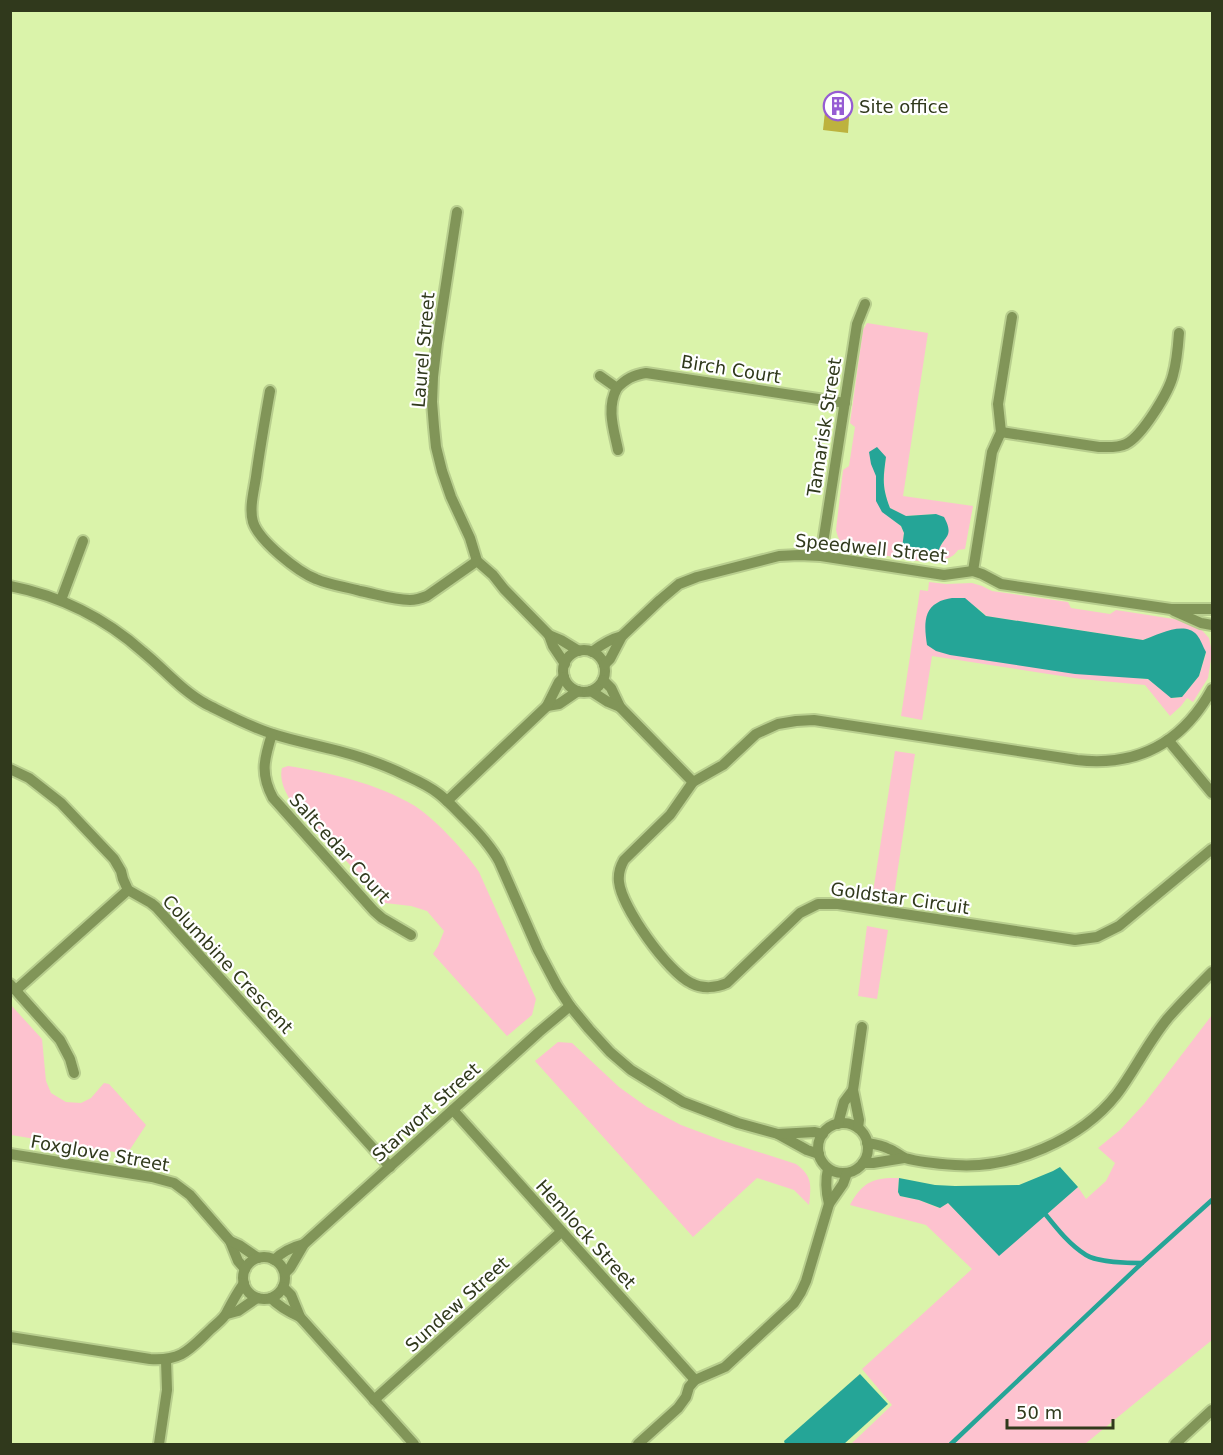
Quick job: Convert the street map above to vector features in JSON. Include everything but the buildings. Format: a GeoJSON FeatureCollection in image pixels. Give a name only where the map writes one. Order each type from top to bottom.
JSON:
{"type":"FeatureCollection","features":[{"type":"Feature","properties":{"kind":"street","name":"Laurel Street"},"geometry":{"type":"LineString","coordinates":[[457,212],[433,377],[434,427],[442,471],[470,538],[477,561],[549,634],[579,651]]}},
{"type":"Feature","properties":{"kind":"street","name":"Tamarisk Street"},"geometry":{"type":"LineString","coordinates":[[821,556],[857,324],[865,304]]}},
{"type":"Feature","properties":{"kind":"street"},"geometry":{"type":"LineString","coordinates":[[1012,316],[998,404],[1001,432],[992,452],[973,571],[1001,585],[1172,609],[1212,609]]}},
{"type":"Feature","properties":{"kind":"street"},"geometry":{"type":"LineString","coordinates":[[1001,432],[1099,447],[1120,446],[1127,443],[1141,432],[1167,390],[1173,375],[1179,333]]}},
{"type":"Feature","properties":{"kind":"street","name":"Birch Court"},"geometry":{"type":"LineString","coordinates":[[617,388],[629,377],[646,373],[845,403]]}},
{"type":"Feature","properties":{"kind":"street"},"geometry":{"type":"LineString","coordinates":[[600,376],[617,388],[613,394],[611,411],[618,450]]}},
{"type":"Feature","properties":{"kind":"street"},"geometry":{"type":"LineString","coordinates":[[270,391],[252,512],[260,535],[288,560],[316,580],[409,600],[427,596],[477,561]]}},
{"type":"Feature","properties":{"kind":"street"},"geometry":{"type":"LineString","coordinates":[[61,600],[83,541]]}},
{"type":"Feature","properties":{"kind":"street","name":"Speedwell Street"},"geometry":{"type":"LineString","coordinates":[[604,665],[622,636],[679,584],[758,561],[779,556],[821,556],[944,575],[973,571]]}},
{"type":"Feature","properties":{"kind":"street"},"geometry":{"type":"LineString","coordinates":[[10,586],[61,600],[87,612],[129,639],[191,694],[241,721],[272,734],[340,751],[388,767],[437,792],[492,848],[538,950],[557,986],[570,1006],[610,1052],[631,1070],[683,1102],[710,1113],[778,1134],[819,1154]]}},
{"type":"Feature","properties":{"kind":"street"},"geometry":{"type":"LineString","coordinates":[[1172,609],[1212,627],[1212,619]]}},
{"type":"Feature","properties":{"kind":"street","name":"Laurel Street"},"geometry":{"type":"LineString","coordinates":[[549,634],[553,646],[565,664]]}},
{"type":"Feature","properties":{"kind":"street","name":"Speedwell Street"},"geometry":{"type":"LineString","coordinates":[[592,652],[610,639],[622,636]]}},
{"type":"Feature","properties":{"kind":"street"},"geometry":{"type":"LineString","coordinates":[[579,651],[592,652],[601,659],[604,665],[603,680],[591,691],[578,691],[567,683],[564,677],[568,658],[579,651]]}},
{"type":"Feature","properties":{"kind":"street"},"geometry":{"type":"LineString","coordinates":[[447,801],[547,706],[564,677]]}},
{"type":"Feature","properties":{"kind":"street"},"geometry":{"type":"LineString","coordinates":[[603,680],[611,688],[620,707],[693,782]]}},
{"type":"Feature","properties":{"kind":"street","name":"Goldstar Circuit"},"geometry":{"type":"LineString","coordinates":[[1212,688],[1200,710],[1168,740],[1140,754],[1122,759],[1092,762],[804,720],[778,724],[748,740],[723,765],[693,782],[670,815],[624,860],[620,866],[619,883],[623,897],[645,934],[671,967],[694,985],[715,987],[727,983],[801,913],[818,904],[838,904],[1075,940],[1097,937],[1119,926],[1212,849]]}},
{"type":"Feature","properties":{"kind":"street"},"geometry":{"type":"LineString","coordinates":[[547,706],[559,704],[578,691]]}},
{"type":"Feature","properties":{"kind":"street"},"geometry":{"type":"LineString","coordinates":[[591,691],[620,707]]}},
{"type":"Feature","properties":{"kind":"street","name":"Saltcedar Court"},"geometry":{"type":"LineString","coordinates":[[272,734],[264,772],[273,798],[374,911],[411,935]]}},
{"type":"Feature","properties":{"kind":"street"},"geometry":{"type":"LineString","coordinates":[[1168,740],[1212,793]]}},
{"type":"Feature","properties":{"kind":"street"},"geometry":{"type":"LineString","coordinates":[[10,769],[29,778],[75,816],[114,859],[128,890],[13,987],[60,1040],[74,1073]]}},
{"type":"Feature","properties":{"kind":"street","name":"Columbine Crescent"},"geometry":{"type":"LineString","coordinates":[[128,890],[156,908],[390,1167]]}},
{"type":"Feature","properties":{"kind":"street"},"geometry":{"type":"LineString","coordinates":[[863,1163],[904,1158],[957,1165],[1000,1162],[1044,1148],[1065,1137],[1095,1115],[1116,1095],[1167,1019],[1212,972]]}},
{"type":"Feature","properties":{"kind":"street","name":"Starwort Street"},"geometry":{"type":"LineString","coordinates":[[285,1273],[304,1244],[570,1006]]}},
{"type":"Feature","properties":{"kind":"street"},"geometry":{"type":"LineString","coordinates":[[858,1128],[859,1120],[853,1090],[862,1027]]}},
{"type":"Feature","properties":{"kind":"street"},"geometry":{"type":"LineString","coordinates":[[838,1124],[844,1102],[853,1090]]}},
{"type":"Feature","properties":{"kind":"street","name":"Hemlock Street"},"geometry":{"type":"LineString","coordinates":[[453,1110],[695,1380]]}},
{"type":"Feature","properties":{"kind":"street"},"geometry":{"type":"LineString","coordinates":[[838,1124],[858,1128],[867,1143],[868,1150],[863,1163],[847,1173],[828,1169],[819,1154],[818,1146],[823,1134],[838,1124]]}},
{"type":"Feature","properties":{"kind":"street"},"geometry":{"type":"LineString","coordinates":[[778,1134],[815,1132],[823,1134]]}},
{"type":"Feature","properties":{"kind":"street"},"geometry":{"type":"LineString","coordinates":[[867,1143],[880,1145],[904,1158]]}},
{"type":"Feature","properties":{"kind":"street","name":"Foxglove Street"},"geometry":{"type":"LineString","coordinates":[[10,1155],[152,1177],[174,1183],[190,1195],[230,1241],[238,1261],[245,1269]]}},
{"type":"Feature","properties":{"kind":"street"},"geometry":{"type":"LineString","coordinates":[[828,1169],[826,1192],[829,1204]]}},
{"type":"Feature","properties":{"kind":"street"},"geometry":{"type":"LineString","coordinates":[[638,1444],[678,1408],[695,1380],[725,1367],[794,1303],[806,1281],[829,1204],[843,1184],[847,1173]]}},
{"type":"Feature","properties":{"kind":"street","name":"Sundew Street"},"geometry":{"type":"LineString","coordinates":[[374,1400],[561,1232]]}},
{"type":"Feature","properties":{"kind":"street","name":"Foxglove Street"},"geometry":{"type":"LineString","coordinates":[[230,1241],[258,1258]]}},
{"type":"Feature","properties":{"kind":"street","name":"Starwort Street"},"geometry":{"type":"LineString","coordinates":[[274,1260],[281,1253],[304,1244]]}},
{"type":"Feature","properties":{"kind":"street"},"geometry":{"type":"LineString","coordinates":[[258,1258],[274,1260],[279,1263],[285,1273],[284,1287],[271,1298],[257,1298],[246,1290],[243,1276],[245,1269],[248,1264],[258,1258]]}},
{"type":"Feature","properties":{"kind":"street"},"geometry":{"type":"LineString","coordinates":[[10,1337],[150,1359],[172,1359],[186,1353],[227,1314],[244,1283]]}},
{"type":"Feature","properties":{"kind":"street"},"geometry":{"type":"LineString","coordinates":[[284,1287],[291,1295],[300,1317],[414,1444]]}},
{"type":"Feature","properties":{"kind":"street"},"geometry":{"type":"LineString","coordinates":[[227,1314],[238,1311],[257,1298]]}},
{"type":"Feature","properties":{"kind":"street"},"geometry":{"type":"LineString","coordinates":[[271,1298],[288,1312],[300,1317]]}},
{"type":"Feature","properties":{"kind":"street"},"geometry":{"type":"LineString","coordinates":[[159,1444],[167,1390],[166,1360]]}},
{"type":"Feature","properties":{"kind":"street"},"geometry":{"type":"LineString","coordinates":[[1175,1444],[1212,1410]]}},
{"type":"Feature","properties":{"kind":"shaded area"},"geometry":{"type":"Polygon","coordinates":[[[867,323],[928,333],[903,496],[973,506],[965,549],[958,550],[951,557],[926,556],[924,562],[852,550],[838,537],[836,530],[843,470],[849,466],[855,427],[850,423],[863,330],[867,323]],[[886,457],[876,476],[876,485],[892,519],[901,526],[904,533],[902,548],[939,547],[943,543],[936,514],[905,516],[890,508],[884,488],[886,457]]]}},
{"type":"Feature","properties":{"kind":"shaded area"},"geometry":{"type":"Polygon","coordinates":[[[929,582],[972,583],[992,591],[1068,602],[1071,608],[1110,614],[1116,610],[1180,620],[1199,627],[1209,638],[1212,653],[1208,678],[1193,702],[1187,698],[1170,716],[1145,685],[1081,679],[932,656],[922,720],[901,716],[920,590],[928,591],[929,582]],[[935,603],[1142,679],[1148,679],[1172,698],[1182,697],[1199,676],[1206,653],[1165,632],[1143,640],[986,616],[978,608],[935,603]]]}},
{"type":"Feature","properties":{"kind":"shaded area"},"geometry":{"type":"Polygon","coordinates":[[[895,751],[915,754],[894,895],[873,892],[895,751]]]}},
{"type":"Feature","properties":{"kind":"shaded area"},"geometry":{"type":"Polygon","coordinates":[[[288,766],[337,776],[385,791],[415,806],[450,836],[479,872],[536,999],[532,1015],[507,1036],[433,954],[444,931],[427,911],[411,906],[385,903],[291,801],[281,777],[282,768],[288,766]]]}},
{"type":"Feature","properties":{"kind":"shaded area"},"geometry":{"type":"Polygon","coordinates":[[[867,926],[888,930],[877,999],[858,996],[867,926]]]}},
{"type":"Feature","properties":{"kind":"shaded area"},"geometry":{"type":"Polygon","coordinates":[[[10,1004],[42,1039],[46,1081],[51,1093],[66,1102],[81,1103],[91,1098],[104,1083],[109,1084],[146,1125],[127,1154],[11,1135],[10,1004]]]}},
{"type":"Feature","properties":{"kind":"shaded area"},"geometry":{"type":"Polygon","coordinates":[[[1212,1015],[1212,1340],[1085,1444],[851,1444],[892,1405],[862,1369],[972,1269],[926,1225],[850,1205],[859,1191],[876,1180],[899,1178],[900,1196],[939,1208],[948,1203],[999,1255],[1078,1187],[1086,1199],[1106,1181],[1115,1163],[1098,1148],[1120,1130],[1144,1104],[1212,1015]]]}},
{"type":"Feature","properties":{"kind":"shaded area"},"geometry":{"type":"Polygon","coordinates":[[[558,1042],[572,1043],[619,1087],[647,1107],[681,1125],[796,1164],[802,1168],[810,1182],[809,1205],[794,1190],[757,1178],[693,1237],[535,1061],[558,1042]]]}},
{"type":"Feature","properties":{"kind":"water"},"geometry":{"type":"Polygon","coordinates":[[[877,447],[886,457],[884,483],[890,508],[906,516],[936,514],[944,517],[949,530],[938,554],[902,548],[904,533],[901,526],[882,512],[876,501],[876,476],[869,452],[877,447]]]}},
{"type":"Feature","properties":{"kind":"water"},"geometry":{"type":"Polygon","coordinates":[[[965,598],[986,616],[1143,640],[1171,630],[1185,629],[1197,635],[1206,652],[1199,676],[1182,697],[1171,698],[1148,679],[1075,674],[950,655],[936,651],[927,645],[925,628],[927,616],[932,607],[940,601],[965,598]]]}},
{"type":"Feature","properties":{"kind":"water"},"geometry":{"type":"Polygon","coordinates":[[[1060,1167],[1078,1187],[999,1256],[948,1203],[940,1208],[900,1196],[898,1192],[899,1178],[935,1185],[1019,1185],[1060,1167]]]}},
{"type":"Feature","properties":{"kind":"water"},"geometry":{"type":"Polygon","coordinates":[[[860,1374],[888,1404],[844,1444],[785,1444],[784,1441],[860,1374]]]}},
{"type":"Feature","properties":{"kind":"waterway"},"geometry":{"type":"LineString","coordinates":[[951,1444],[1212,1200]]}},
{"type":"Feature","properties":{"kind":"waterway"},"geometry":{"type":"LineString","coordinates":[[1046,1215],[1069,1242],[1086,1255],[1105,1261],[1142,1263]]}},
{"type":"Feature","properties":{"kind":"place","name":"Site office"},"geometry":{"type":"Point","coordinates":[838,106]}}]}
